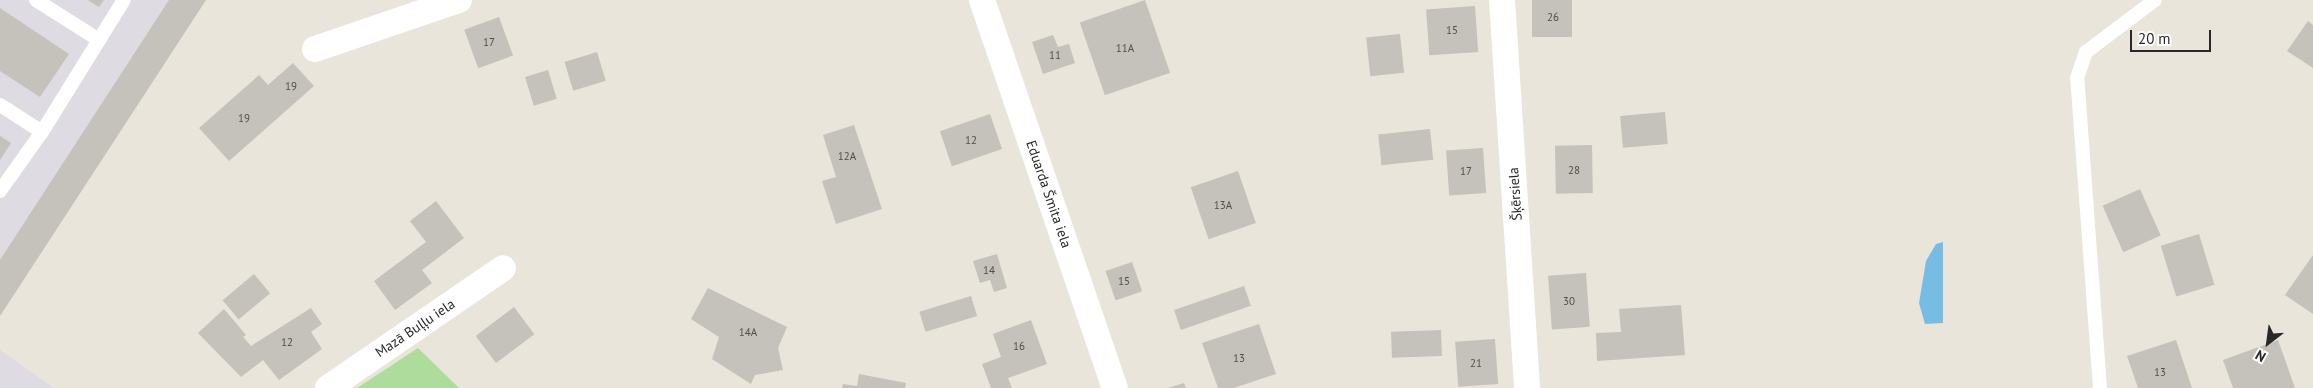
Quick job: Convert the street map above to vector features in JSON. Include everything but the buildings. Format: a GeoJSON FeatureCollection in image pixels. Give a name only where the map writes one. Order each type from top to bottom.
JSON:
{"type":"FeatureCollection","features":[{"type":"Feature","properties":{"kind":"street"},"geometry":{"type":"LineString","coordinates":[[315,48],[460,0]]}},
{"type":"Feature","properties":{"kind":"street","name":"Eduarda Šmita iela"},"geometry":{"type":"LineString","coordinates":[[982,0],[1115,388]]}},
{"type":"Feature","properties":{"kind":"street","name":"Šķērsiela"},"geometry":{"type":"LineString","coordinates":[[1502,0],[1527,388]]}},
{"type":"Feature","properties":{"kind":"street","name":"Mazā Buļļu iela"},"geometry":{"type":"LineString","coordinates":[[328,388],[502,268]]}},
{"type":"Feature","properties":{"kind":"lane"},"geometry":{"type":"LineString","coordinates":[[36,0],[99,40]]}},
{"type":"Feature","properties":{"kind":"lane"},"geometry":{"type":"LineString","coordinates":[[0,191],[42,132],[124,0]]}},
{"type":"Feature","properties":{"kind":"lane"},"geometry":{"type":"LineString","coordinates":[[2100,388],[2077,78],[2086,52],[2155,0]]}},
{"type":"Feature","properties":{"kind":"lane"},"geometry":{"type":"LineString","coordinates":[[0,105],[42,132]]}},
{"type":"Feature","properties":{"kind":"shaded area"},"geometry":{"type":"Polygon","coordinates":[[[0,0],[206,0],[0,316],[0,0]]]}},
{"type":"Feature","properties":{"kind":"shaded area"},"geometry":{"type":"Polygon","coordinates":[[[0,350],[54,388],[0,388],[0,350]]]}},
{"type":"Feature","properties":{"kind":"green space"},"geometry":{"type":"Polygon","coordinates":[[[418,348],[459,388],[357,388],[418,348]]]}},
{"type":"Feature","properties":{"kind":"water"},"geometry":{"type":"Polygon","coordinates":[[[1943,242],[1943,323],[1925,324],[1919,303],[1926,261],[1936,244],[1943,242]]]}}]}
